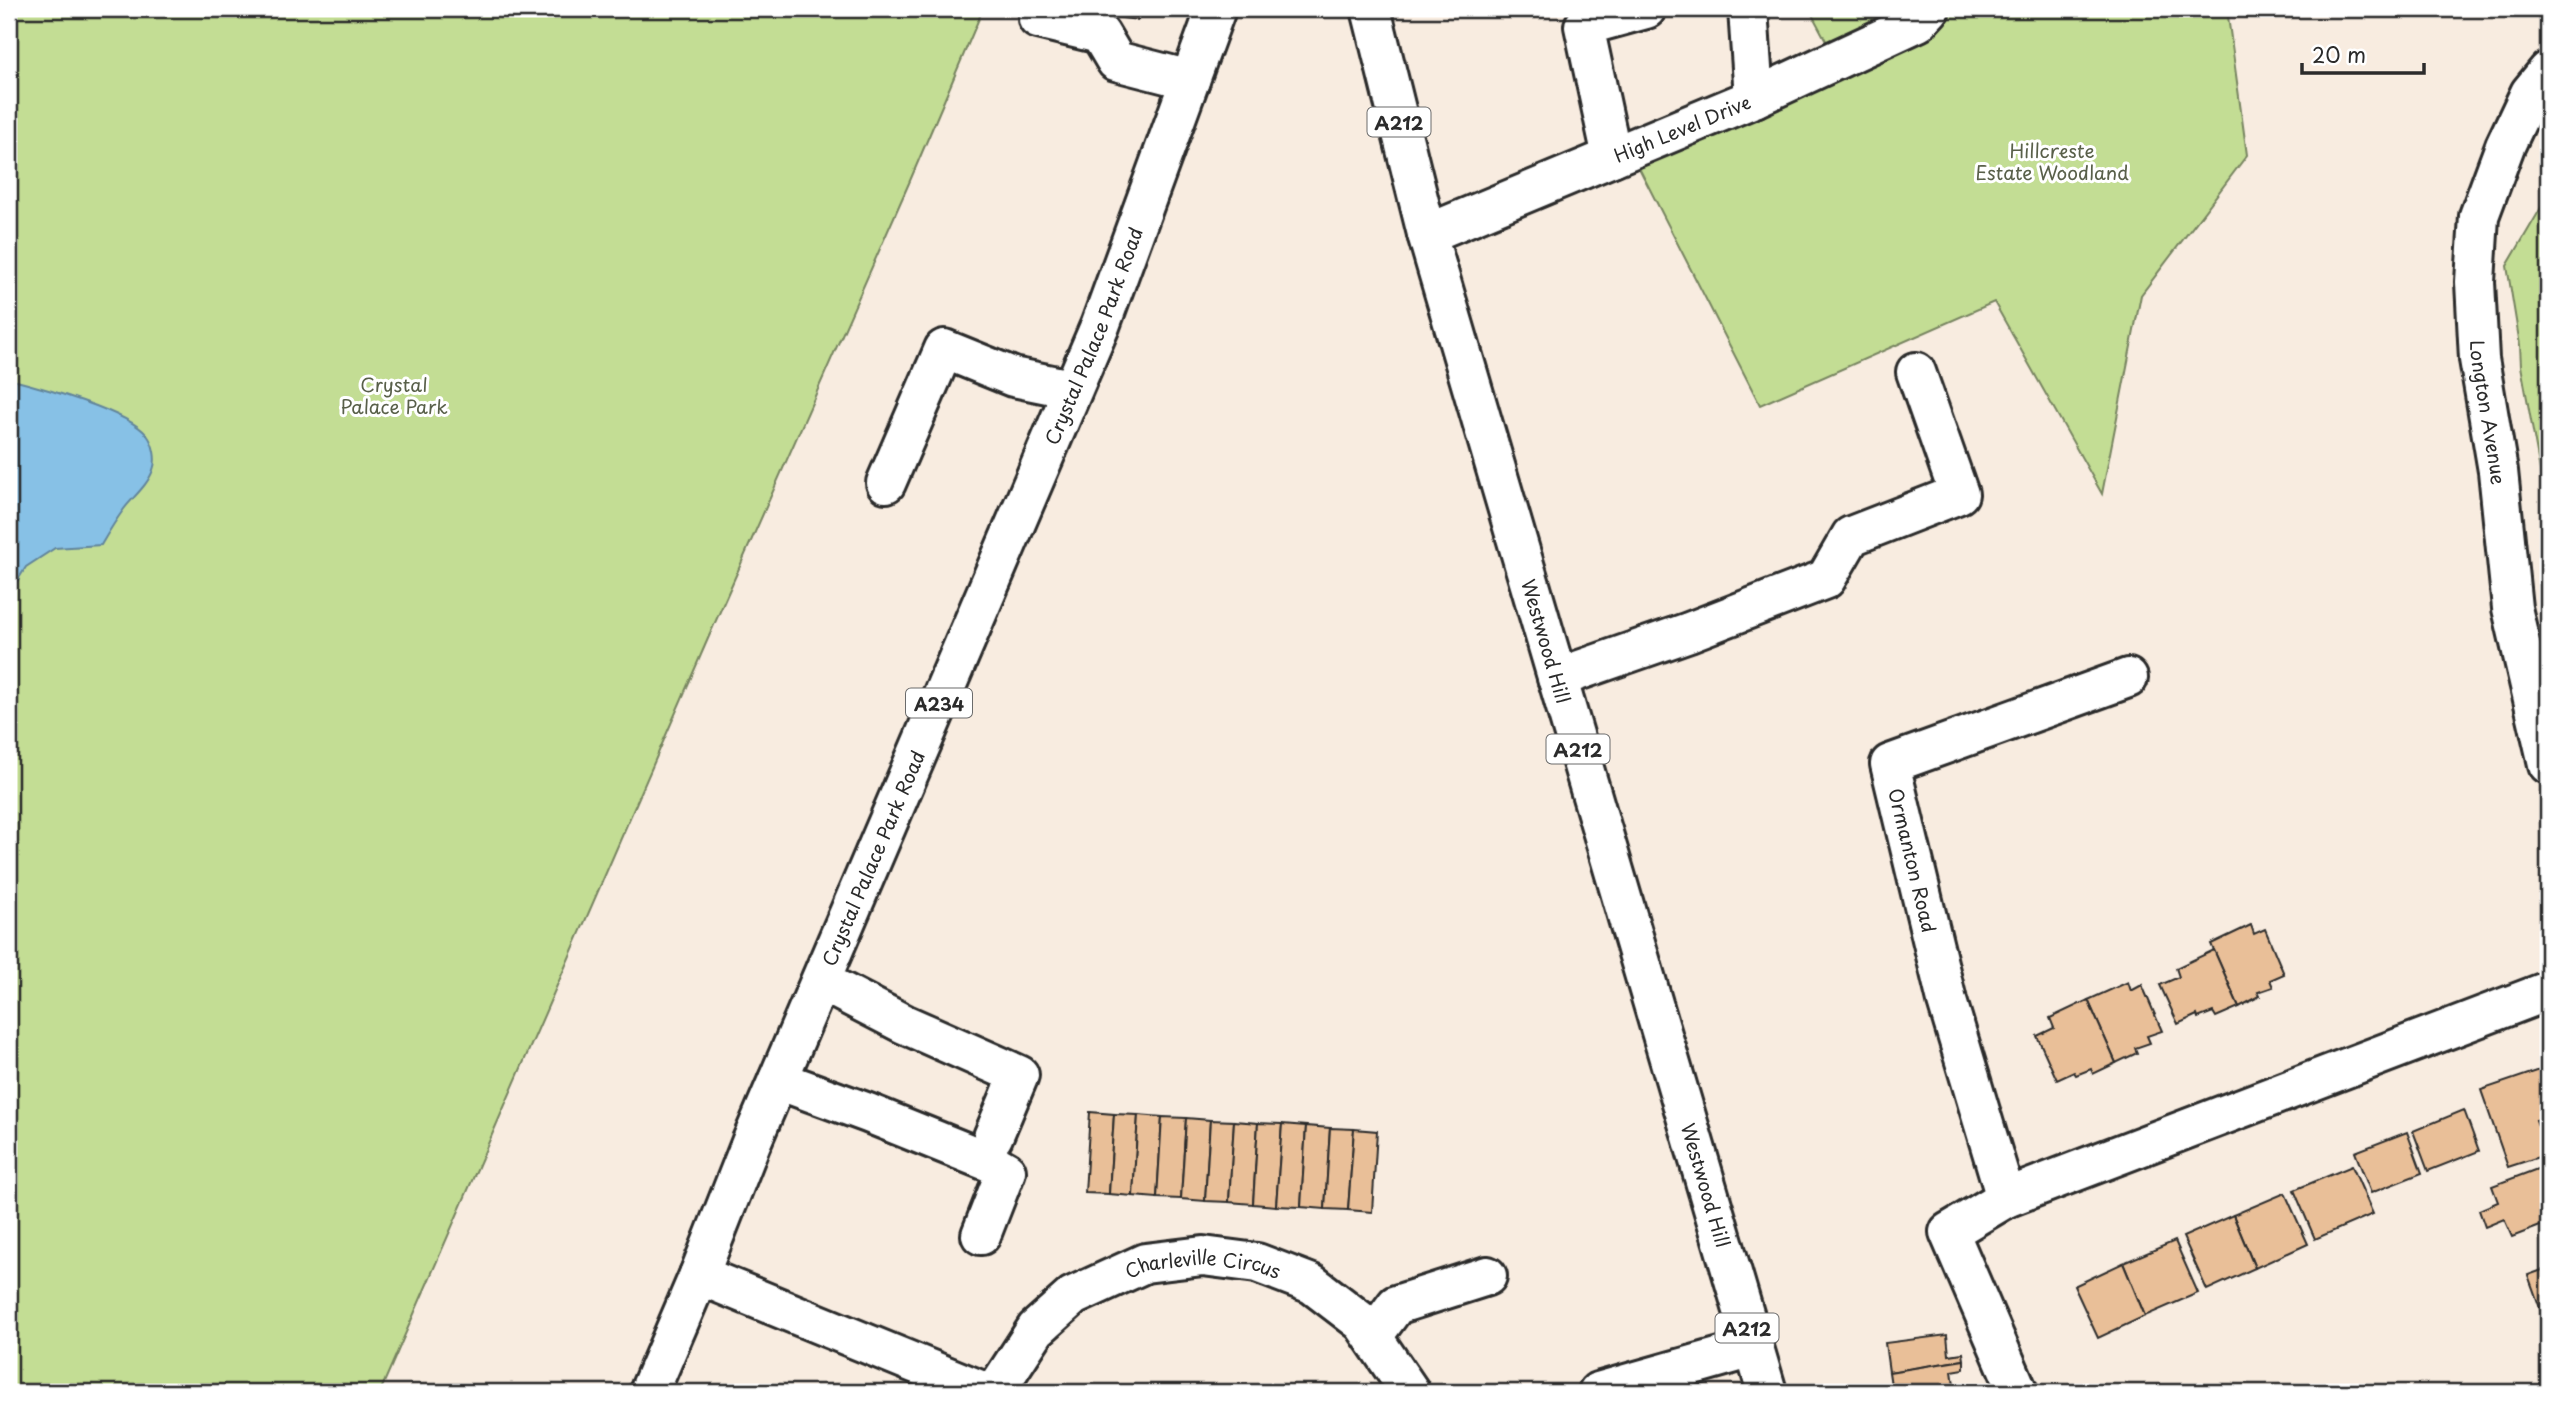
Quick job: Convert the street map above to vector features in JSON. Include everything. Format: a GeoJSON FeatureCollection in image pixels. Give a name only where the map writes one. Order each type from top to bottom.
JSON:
{"type":"FeatureCollection","features":[{"type":"Feature","properties":{"kind":"street","name":"Crystal Palace Park Road"},"geometry":{"type":"LineString","coordinates":[[649,1392],[778,1080],[1100,326],[1216,9]]}},
{"type":"Feature","properties":{"kind":"street","name":"Westwood Hill"},"geometry":{"type":"LineString","coordinates":[[1371,9],[1427,234],[1767,1392]]}},
{"type":"Feature","properties":{"kind":"street"},"geometry":{"type":"LineString","coordinates":[[1612,157],[1584,26],[1646,9]]}},
{"type":"Feature","properties":{"kind":"street"},"geometry":{"type":"LineString","coordinates":[[1748,9],[1754,98]]}},
{"type":"Feature","properties":{"kind":"street","name":"High Level Drive"},"geometry":{"type":"LineString","coordinates":[[1427,234],[1754,98],[1918,22],[1930,9]]}},
{"type":"Feature","properties":{"kind":"street"},"geometry":{"type":"LineString","coordinates":[[1038,19],[1100,34],[1116,61],[1190,80]]}},
{"type":"Feature","properties":{"kind":"street","name":"Longton Avenue"},"geometry":{"type":"LineString","coordinates":[[2548,71],[2530,93],[2505,146],[2479,216],[2475,282],[2479,359],[2498,471],[2512,608],[2548,764]]}},
{"type":"Feature","properties":{"kind":"street"},"geometry":{"type":"LineString","coordinates":[[886,484],[944,349],[1013,377],[1072,389]]}},
{"type":"Feature","properties":{"kind":"street"},"geometry":{"type":"LineString","coordinates":[[1557,678],[1689,632],[1826,579],[1851,536],[1959,495],[1916,372]]}},
{"type":"Feature","properties":{"kind":"street","name":"Ormanton Road"},"geometry":{"type":"LineString","coordinates":[[2006,1198],[1947,1000],[1891,764],[2128,678]]}},
{"type":"Feature","properties":{"kind":"street"},"geometry":{"type":"LineString","coordinates":[[821,981],[904,1024],[1019,1075],[993,1137]]}},
{"type":"Feature","properties":{"kind":"street"},"geometry":{"type":"LineString","coordinates":[[2018,1392],[1949,1232],[2006,1198],[2548,991]]}},
{"type":"Feature","properties":{"kind":"street"},"geometry":{"type":"LineString","coordinates":[[778,1080],[868,1113],[1006,1171],[981,1235]]}},
{"type":"Feature","properties":{"kind":"street","name":"Charleville Circus"},"geometry":{"type":"LineString","coordinates":[[995,1392],[1036,1329],[1073,1296],[1145,1263],[1203,1256],[1257,1263],[1312,1284],[1363,1323],[1410,1392]]}},
{"type":"Feature","properties":{"kind":"street"},"geometry":{"type":"LineString","coordinates":[[699,1275],[921,1380],[985,1392]]}},
{"type":"Feature","properties":{"kind":"street"},"geometry":{"type":"LineString","coordinates":[[1373,1336],[1396,1305],[1487,1276]]}},
{"type":"Feature","properties":{"kind":"street"},"geometry":{"type":"LineString","coordinates":[[1598,1392],[1753,1348]]}},
{"type":"Feature","properties":{"kind":"green space","name":"Crystal Palace Park"},"geometry":{"type":"Polygon","coordinates":[[[9,9],[983,9],[380,1392],[9,1392],[9,9]]]}},
{"type":"Feature","properties":{"kind":"green space","name":"Hillcreste Estate Woodland"},"geometry":{"type":"Polygon","coordinates":[[[1809,9],[2227,9],[2247,155],[2141,295],[2102,494],[1994,302],[1760,405],[1638,166],[1844,74],[1809,9]]]}},
{"type":"Feature","properties":{"kind":"green space"},"geometry":{"type":"Polygon","coordinates":[[[2548,196],[2548,514],[2521,366],[2507,266],[2548,196]]]}},
{"type":"Feature","properties":{"kind":"water"},"geometry":{"type":"Polygon","coordinates":[[[9,379],[82,401],[122,417],[147,435],[153,447],[155,462],[148,481],[124,509],[101,545],[55,548],[26,567],[9,594],[9,379]]]}},
{"type":"Feature","properties":{"kind":"building"},"geometry":{"type":"Polygon","coordinates":[[[1085,9],[1140,9],[1138,20],[1088,14],[1085,9]]]}},
{"type":"Feature","properties":{"kind":"building"},"geometry":{"type":"Polygon","coordinates":[[[2251,925],[2254,934],[2265,929],[2284,974],[2270,980],[2273,987],[2258,992],[2260,996],[2239,1007],[2211,944],[2251,925]]]}},
{"type":"Feature","properties":{"kind":"building"},"geometry":{"type":"Polygon","coordinates":[[[2214,950],[2239,1007],[2216,1017],[2213,1012],[2198,1018],[2197,1015],[2178,1024],[2160,985],[2179,977],[2176,968],[2214,950]]]}},
{"type":"Feature","properties":{"kind":"building"},"geometry":{"type":"Polygon","coordinates":[[[2128,982],[2131,991],[2142,985],[2162,1031],[2147,1036],[2150,1043],[2135,1048],[2137,1053],[2116,1063],[2088,1000],[2128,982]]]}},
{"type":"Feature","properties":{"kind":"building"},"geometry":{"type":"Polygon","coordinates":[[[2088,1000],[2116,1063],[2093,1074],[2091,1069],[2076,1075],[2074,1072],[2057,1080],[2037,1036],[2054,1028],[2050,1018],[2088,1000]]]}},
{"type":"Feature","properties":{"kind":"building"},"geometry":{"type":"Polygon","coordinates":[[[2540,1070],[2548,1093],[2548,1116],[2536,1120],[2541,1134],[2546,1132],[2548,1154],[2508,1167],[2481,1090],[2540,1070]]]}},
{"type":"Feature","properties":{"kind":"building"},"geometry":{"type":"Polygon","coordinates":[[[2464,1110],[2479,1151],[2428,1171],[2413,1131],[2464,1110]]]}},
{"type":"Feature","properties":{"kind":"building"},"geometry":{"type":"Polygon","coordinates":[[[1090,1112],[1114,1114],[1109,1194],[1085,1193],[1090,1112]]]}},
{"type":"Feature","properties":{"kind":"building"},"geometry":{"type":"Polygon","coordinates":[[[1114,1114],[1138,1115],[1133,1196],[1109,1194],[1114,1114]]]}},
{"type":"Feature","properties":{"kind":"building"},"geometry":{"type":"Polygon","coordinates":[[[1138,1115],[1162,1117],[1157,1198],[1133,1196],[1138,1115]]]}},
{"type":"Feature","properties":{"kind":"building"},"geometry":{"type":"Polygon","coordinates":[[[1162,1117],[1186,1118],[1181,1199],[1157,1198],[1162,1117]]]}},
{"type":"Feature","properties":{"kind":"building"},"geometry":{"type":"Polygon","coordinates":[[[1186,1118],[1210,1120],[1205,1201],[1181,1199],[1186,1118]]]}},
{"type":"Feature","properties":{"kind":"building"},"geometry":{"type":"Polygon","coordinates":[[[1210,1120],[1234,1121],[1229,1202],[1205,1201],[1210,1120]]]}},
{"type":"Feature","properties":{"kind":"building"},"geometry":{"type":"Polygon","coordinates":[[[1234,1121],[1258,1123],[1253,1204],[1229,1202],[1234,1121]]]}},
{"type":"Feature","properties":{"kind":"building"},"geometry":{"type":"Polygon","coordinates":[[[1258,1123],[1282,1124],[1276,1206],[1253,1204],[1258,1123]]]}},
{"type":"Feature","properties":{"kind":"building"},"geometry":{"type":"Polygon","coordinates":[[[1282,1124],[1306,1126],[1301,1207],[1276,1206],[1282,1124]]]}},
{"type":"Feature","properties":{"kind":"building"},"geometry":{"type":"Polygon","coordinates":[[[1306,1126],[1330,1128],[1325,1209],[1301,1207],[1306,1126]]]}},
{"type":"Feature","properties":{"kind":"building"},"geometry":{"type":"Polygon","coordinates":[[[1330,1128],[1354,1129],[1348,1210],[1325,1209],[1330,1128]]]}},
{"type":"Feature","properties":{"kind":"building"},"geometry":{"type":"Polygon","coordinates":[[[1354,1129],[1377,1131],[1372,1212],[1348,1210],[1354,1129]]]}},
{"type":"Feature","properties":{"kind":"building"},"geometry":{"type":"Polygon","coordinates":[[[2407,1132],[2422,1173],[2371,1193],[2355,1152],[2407,1132]]]}},
{"type":"Feature","properties":{"kind":"building"},"geometry":{"type":"Polygon","coordinates":[[[2548,1165],[2548,1223],[2512,1237],[2504,1219],[2485,1227],[2479,1210],[2498,1202],[2492,1186],[2548,1165]]]}},
{"type":"Feature","properties":{"kind":"building"},"geometry":{"type":"Polygon","coordinates":[[[2352,1166],[2373,1214],[2315,1239],[2294,1190],[2352,1166]]]}},
{"type":"Feature","properties":{"kind":"building"},"geometry":{"type":"Polygon","coordinates":[[[2285,1193],[2308,1244],[2255,1268],[2233,1215],[2285,1193]]]}},
{"type":"Feature","properties":{"kind":"building"},"geometry":{"type":"Polygon","coordinates":[[[2233,1215],[2255,1268],[2207,1290],[2183,1237],[2233,1215]]]}},
{"type":"Feature","properties":{"kind":"building"},"geometry":{"type":"Polygon","coordinates":[[[2175,1241],[2198,1293],[2145,1316],[2123,1263],[2175,1241]]]}},
{"type":"Feature","properties":{"kind":"building"},"geometry":{"type":"Polygon","coordinates":[[[2123,1263],[2145,1316],[2098,1338],[2074,1286],[2123,1263]]]}},
{"type":"Feature","properties":{"kind":"building"},"geometry":{"type":"Polygon","coordinates":[[[2548,1268],[2548,1330],[2528,1275],[2548,1268]]]}},
{"type":"Feature","properties":{"kind":"building"},"geometry":{"type":"Polygon","coordinates":[[[1947,1335],[1949,1355],[1963,1353],[1964,1360],[1889,1372],[1885,1343],[1947,1335]]]}},
{"type":"Feature","properties":{"kind":"building"},"geometry":{"type":"Polygon","coordinates":[[[1964,1360],[1964,1369],[1952,1371],[1955,1392],[1892,1392],[1889,1372],[1964,1360]]]}}]}
